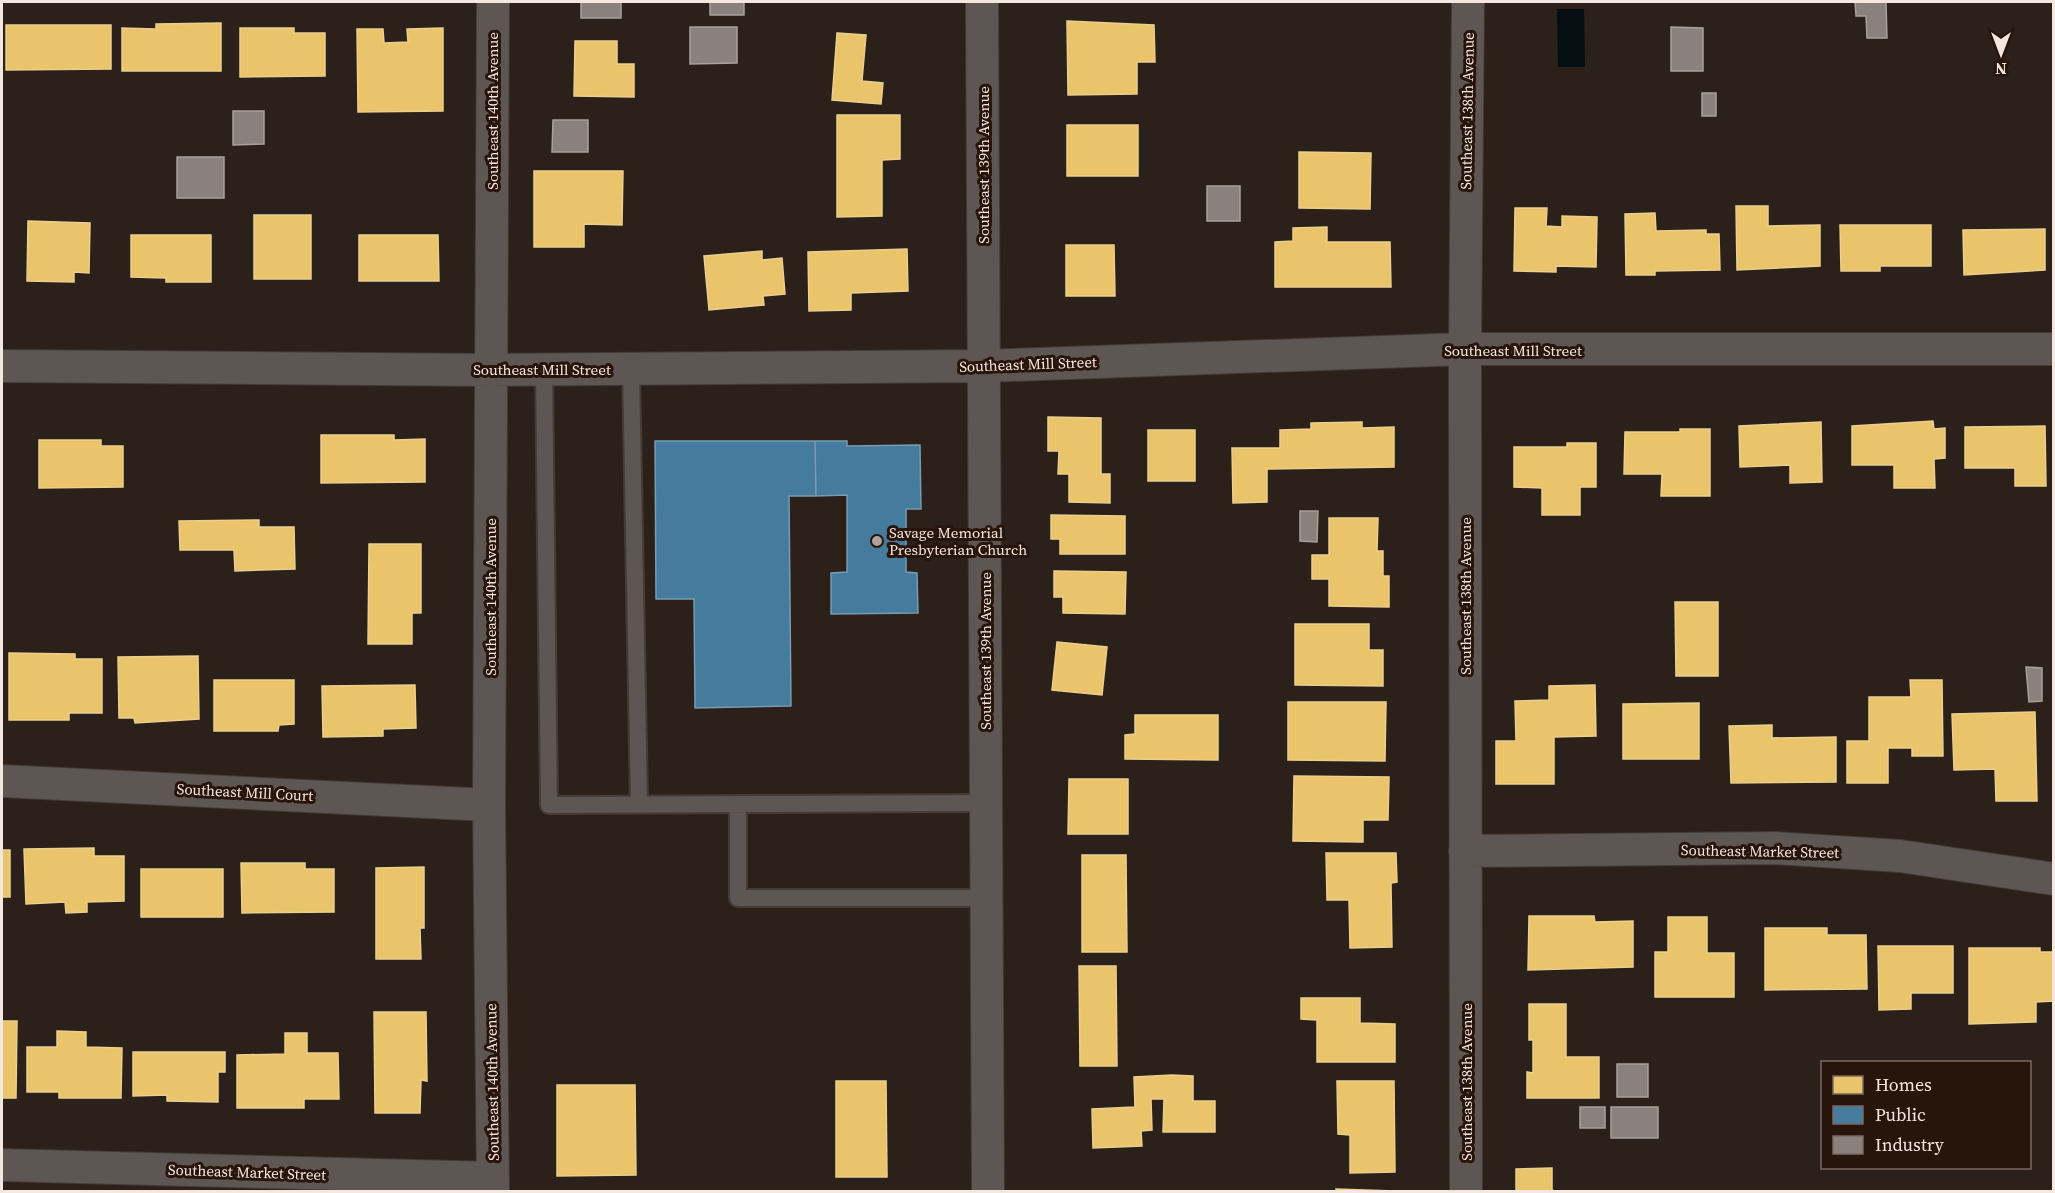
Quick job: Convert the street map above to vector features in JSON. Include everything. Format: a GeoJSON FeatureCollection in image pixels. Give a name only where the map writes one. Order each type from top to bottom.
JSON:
{"type":"FeatureCollection","features":[{"type":"Feature","properties":{"kind":"street","name":"Southeast 140th Avenue"},"geometry":{"type":"LineString","coordinates":[[493,2],[489,805],[493,1185]]}},
{"type":"Feature","properties":{"kind":"street","name":"Southeast 139th Avenue"},"geometry":{"type":"LineString","coordinates":[[982,2],[988,1191]]}},
{"type":"Feature","properties":{"kind":"street","name":"Southeast 138th Avenue"},"geometry":{"type":"LineString","coordinates":[[1466,1191],[1465,350],[1468,2]]}},
{"type":"Feature","properties":{"kind":"street","name":"Southeast Mill Street"},"geometry":{"type":"LineString","coordinates":[[2,366],[544,370],[984,366],[1465,350],[2054,350]]}},
{"type":"Feature","properties":{"kind":"street","name":"Southeast Mill Court"},"geometry":{"type":"LineString","coordinates":[[2,781],[489,805]]}},
{"type":"Feature","properties":{"kind":"street","name":"Southeast Market Street"},"geometry":{"type":"LineString","coordinates":[[1466,850],[1775,848],[1900,856],[2054,879]]}},
{"type":"Feature","properties":{"kind":"street","name":"Southeast Market Street"},"geometry":{"type":"LineString","coordinates":[[2,1165],[493,1185]]}},
{"type":"Feature","properties":{"kind":"lane"},"geometry":{"type":"LineString","coordinates":[[631,369],[639,804]]}},
{"type":"Feature","properties":{"kind":"lane"},"geometry":{"type":"LineString","coordinates":[[544,370],[549,805],[986,804]]}},
{"type":"Feature","properties":{"kind":"lane"},"geometry":{"type":"LineString","coordinates":[[738,804],[738,898],[986,898]]}},
{"type":"Feature","properties":{"kind":"shaded area"},"geometry":{"type":"Polygon","coordinates":[[[1557,9],[1584,9],[1585,67],[1558,67],[1557,9]]]}},
{"type":"Feature","properties":{"kind":"building: Homes"},"geometry":{"type":"Polygon","coordinates":[[[1067,21],[1154,25],[1155,62],[1137,62],[1137,94],[1068,95],[1067,21]]]}},
{"type":"Feature","properties":{"kind":"building: Homes"},"geometry":{"type":"Polygon","coordinates":[[[221,23],[221,71],[122,71],[122,28],[156,29],[156,24],[221,23]]]}},
{"type":"Feature","properties":{"kind":"building: Homes"},"geometry":{"type":"Polygon","coordinates":[[[6,25],[111,25],[111,69],[6,70],[6,25]]]}},
{"type":"Feature","properties":{"kind":"building: Homes"},"geometry":{"type":"Polygon","coordinates":[[[240,28],[294,28],[294,33],[325,33],[325,76],[240,77],[240,28]]]}},
{"type":"Feature","properties":{"kind":"building: Homes"},"geometry":{"type":"Polygon","coordinates":[[[443,28],[443,111],[358,112],[357,29],[383,29],[384,43],[408,42],[407,29],[443,28]]]}},
{"type":"Feature","properties":{"kind":"building: Homes"},"geometry":{"type":"Polygon","coordinates":[[[837,33],[866,35],[862,81],[883,83],[881,104],[832,100],[837,33]]]}},
{"type":"Feature","properties":{"kind":"building: Homes"},"geometry":{"type":"Polygon","coordinates":[[[575,41],[617,41],[617,64],[634,64],[634,97],[574,96],[575,41]]]}},
{"type":"Feature","properties":{"kind":"building: Homes"},"geometry":{"type":"Polygon","coordinates":[[[837,115],[900,115],[900,159],[882,160],[882,216],[837,217],[837,115]]]}},
{"type":"Feature","properties":{"kind":"building: Homes"},"geometry":{"type":"Polygon","coordinates":[[[1067,125],[1138,125],[1138,176],[1067,176],[1067,125]]]}},
{"type":"Feature","properties":{"kind":"building: Homes"},"geometry":{"type":"Polygon","coordinates":[[[1299,152],[1371,153],[1370,209],[1299,208],[1299,152]]]}},
{"type":"Feature","properties":{"kind":"building: Homes"},"geometry":{"type":"Polygon","coordinates":[[[534,171],[623,171],[622,225],[584,224],[584,247],[534,247],[534,171]]]}},
{"type":"Feature","properties":{"kind":"building: Homes"},"geometry":{"type":"Polygon","coordinates":[[[1736,206],[1768,206],[1768,226],[1820,225],[1820,266],[1737,270],[1736,206]]]}},
{"type":"Feature","properties":{"kind":"building: Homes"},"geometry":{"type":"Polygon","coordinates":[[[1515,208],[1547,208],[1546,226],[1562,227],[1562,216],[1597,217],[1596,267],[1556,266],[1556,272],[1514,271],[1515,208]]]}},
{"type":"Feature","properties":{"kind":"building: Homes"},"geometry":{"type":"Polygon","coordinates":[[[1655,213],[1656,231],[1706,230],[1706,234],[1719,234],[1720,270],[1655,271],[1655,275],[1626,275],[1625,214],[1655,213]]]}},
{"type":"Feature","properties":{"kind":"building: Homes"},"geometry":{"type":"Polygon","coordinates":[[[254,215],[311,215],[311,279],[254,279],[254,215]]]}},
{"type":"Feature","properties":{"kind":"building: Homes"},"geometry":{"type":"Polygon","coordinates":[[[28,221],[90,223],[89,273],[74,272],[74,282],[27,281],[28,221]]]}},
{"type":"Feature","properties":{"kind":"building: Homes"},"geometry":{"type":"Polygon","coordinates":[[[1840,225],[1931,225],[1931,266],[1880,266],[1880,271],[1841,271],[1840,225]]]}},
{"type":"Feature","properties":{"kind":"building: Homes"},"geometry":{"type":"Polygon","coordinates":[[[1327,227],[1327,242],[1390,242],[1391,287],[1275,287],[1275,242],[1293,241],[1293,228],[1327,227]]]}},
{"type":"Feature","properties":{"kind":"building: Homes"},"geometry":{"type":"Polygon","coordinates":[[[2045,229],[2045,270],[1964,275],[1963,230],[2045,229]]]}},
{"type":"Feature","properties":{"kind":"building: Homes"},"geometry":{"type":"Polygon","coordinates":[[[131,235],[211,235],[211,282],[166,282],[166,278],[131,277],[131,235]]]}},
{"type":"Feature","properties":{"kind":"building: Homes"},"geometry":{"type":"Polygon","coordinates":[[[359,235],[438,235],[439,281],[359,281],[359,235]]]}},
{"type":"Feature","properties":{"kind":"building: Homes"},"geometry":{"type":"Polygon","coordinates":[[[1066,245],[1114,245],[1115,296],[1066,296],[1066,245]]]}},
{"type":"Feature","properties":{"kind":"building: Homes"},"geometry":{"type":"Polygon","coordinates":[[[907,249],[908,291],[851,293],[851,310],[809,311],[808,252],[907,249]]]}},
{"type":"Feature","properties":{"kind":"building: Homes"},"geometry":{"type":"Polygon","coordinates":[[[762,251],[762,260],[782,258],[785,294],[763,296],[764,305],[709,310],[704,256],[762,251]]]}},
{"type":"Feature","properties":{"kind":"building: Homes"},"geometry":{"type":"Polygon","coordinates":[[[1048,417],[1101,418],[1101,474],[1110,474],[1110,503],[1069,502],[1069,474],[1058,474],[1059,451],[1048,451],[1048,417]]]}},
{"type":"Feature","properties":{"kind":"building: Homes"},"geometry":{"type":"Polygon","coordinates":[[[1933,421],[1934,429],[1945,428],[1945,458],[1934,459],[1935,488],[1894,488],[1894,465],[1852,465],[1852,426],[1933,421]]]}},
{"type":"Feature","properties":{"kind":"building: Homes"},"geometry":{"type":"Polygon","coordinates":[[[1362,422],[1362,428],[1394,427],[1394,467],[1267,469],[1267,502],[1233,503],[1232,448],[1280,448],[1280,430],[1311,429],[1311,423],[1362,422]]]}},
{"type":"Feature","properties":{"kind":"building: Homes"},"geometry":{"type":"Polygon","coordinates":[[[1821,422],[1822,482],[1790,483],[1790,465],[1740,467],[1739,426],[1821,422]]]}},
{"type":"Feature","properties":{"kind":"building: Homes"},"geometry":{"type":"Polygon","coordinates":[[[2045,426],[2046,486],[2015,486],[2015,468],[1965,468],[1965,427],[2045,426]]]}},
{"type":"Feature","properties":{"kind":"building: Homes"},"geometry":{"type":"Polygon","coordinates":[[[1680,429],[1710,429],[1710,496],[1661,496],[1662,474],[1624,474],[1625,432],[1680,432],[1680,429]]]}},
{"type":"Feature","properties":{"kind":"building: Homes"},"geometry":{"type":"Polygon","coordinates":[[[1148,430],[1195,430],[1195,481],[1148,481],[1148,430]]]}},
{"type":"Feature","properties":{"kind":"building: Homes"},"geometry":{"type":"Polygon","coordinates":[[[321,435],[394,435],[394,440],[425,439],[425,482],[321,483],[321,435]]]}},
{"type":"Feature","properties":{"kind":"building: Homes"},"geometry":{"type":"Polygon","coordinates":[[[39,440],[101,440],[101,446],[123,446],[123,487],[39,488],[39,440]]]}},
{"type":"Feature","properties":{"kind":"building: Homes"},"geometry":{"type":"Polygon","coordinates":[[[1567,443],[1596,443],[1596,487],[1580,487],[1580,515],[1542,515],[1542,488],[1514,487],[1514,447],[1567,447],[1567,443]]]}},
{"type":"Feature","properties":{"kind":"building: Homes"},"geometry":{"type":"Polygon","coordinates":[[[1051,515],[1125,516],[1125,554],[1060,554],[1060,539],[1051,539],[1051,515]]]}},
{"type":"Feature","properties":{"kind":"building: Homes"},"geometry":{"type":"Polygon","coordinates":[[[1329,518],[1378,518],[1377,551],[1383,551],[1383,576],[1389,576],[1389,607],[1329,606],[1329,579],[1312,579],[1312,555],[1329,555],[1329,518]]]}},
{"type":"Feature","properties":{"kind":"building: Homes"},"geometry":{"type":"Polygon","coordinates":[[[259,520],[259,527],[294,527],[295,569],[235,571],[234,550],[180,550],[179,521],[259,520]]]}},
{"type":"Feature","properties":{"kind":"building: Homes"},"geometry":{"type":"Polygon","coordinates":[[[369,544],[421,544],[421,613],[412,613],[412,644],[368,644],[369,544]]]}},
{"type":"Feature","properties":{"kind":"building: Homes"},"geometry":{"type":"Polygon","coordinates":[[[1054,571],[1126,572],[1125,614],[1063,613],[1063,597],[1054,597],[1054,571]]]}},
{"type":"Feature","properties":{"kind":"building: Homes"},"geometry":{"type":"Polygon","coordinates":[[[1675,602],[1718,602],[1718,676],[1676,676],[1675,602]]]}},
{"type":"Feature","properties":{"kind":"building: Homes"},"geometry":{"type":"Polygon","coordinates":[[[1295,624],[1369,624],[1369,650],[1383,650],[1383,686],[1295,685],[1295,624]]]}},
{"type":"Feature","properties":{"kind":"building: Homes"},"geometry":{"type":"Polygon","coordinates":[[[1057,642],[1107,647],[1102,695],[1052,690],[1057,642]]]}},
{"type":"Feature","properties":{"kind":"building: Homes"},"geometry":{"type":"Polygon","coordinates":[[[9,653],[75,654],[75,659],[102,659],[102,713],[69,713],[69,720],[9,720],[9,653]]]}},
{"type":"Feature","properties":{"kind":"building: Homes"},"geometry":{"type":"Polygon","coordinates":[[[198,656],[199,719],[135,723],[134,718],[119,718],[118,657],[198,656]]]}},
{"type":"Feature","properties":{"kind":"building: Homes"},"geometry":{"type":"Polygon","coordinates":[[[214,680],[294,680],[294,724],[279,725],[278,731],[214,731],[214,680]]]}},
{"type":"Feature","properties":{"kind":"building: Homes"},"geometry":{"type":"Polygon","coordinates":[[[1910,680],[1942,680],[1943,756],[1912,756],[1912,748],[1888,748],[1888,783],[1847,783],[1847,741],[1869,741],[1869,697],[1911,697],[1910,680]]]}},
{"type":"Feature","properties":{"kind":"building: Homes"},"geometry":{"type":"Polygon","coordinates":[[[415,685],[416,728],[383,729],[383,736],[323,737],[322,686],[415,685]]]}},
{"type":"Feature","properties":{"kind":"building: Homes"},"geometry":{"type":"Polygon","coordinates":[[[1595,685],[1596,736],[1554,737],[1554,784],[1496,784],[1496,741],[1516,741],[1515,701],[1549,700],[1549,686],[1595,685]]]}},
{"type":"Feature","properties":{"kind":"building: Homes"},"geometry":{"type":"Polygon","coordinates":[[[1288,702],[1386,702],[1385,761],[1288,760],[1288,702]]]}},
{"type":"Feature","properties":{"kind":"building: Homes"},"geometry":{"type":"Polygon","coordinates":[[[1699,703],[1699,759],[1623,759],[1623,704],[1699,703]]]}},
{"type":"Feature","properties":{"kind":"building: Homes"},"geometry":{"type":"Polygon","coordinates":[[[2035,712],[2037,801],[1996,801],[1995,769],[1954,770],[1952,714],[2035,712]]]}},
{"type":"Feature","properties":{"kind":"building: Homes"},"geometry":{"type":"Polygon","coordinates":[[[1135,715],[1218,715],[1218,760],[1125,759],[1125,735],[1135,734],[1135,715]]]}},
{"type":"Feature","properties":{"kind":"building: Homes"},"geometry":{"type":"Polygon","coordinates":[[[1772,725],[1772,738],[1836,737],[1836,782],[1731,783],[1729,726],[1772,725]]]}},
{"type":"Feature","properties":{"kind":"building: Homes"},"geometry":{"type":"Polygon","coordinates":[[[1294,776],[1389,777],[1388,820],[1363,820],[1363,842],[1293,841],[1294,776]]]}},
{"type":"Feature","properties":{"kind":"building: Homes"},"geometry":{"type":"Polygon","coordinates":[[[1069,779],[1128,779],[1128,834],[1068,834],[1069,779]]]}},
{"type":"Feature","properties":{"kind":"building: Homes"},"geometry":{"type":"Polygon","coordinates":[[[94,848],[94,856],[124,856],[124,901],[87,902],[87,912],[66,913],[65,902],[26,904],[24,849],[94,848]]]}},
{"type":"Feature","properties":{"kind":"building: Homes"},"geometry":{"type":"Polygon","coordinates":[[[2,850],[10,850],[10,897],[2,897],[2,850]]]}},
{"type":"Feature","properties":{"kind":"building: Homes"},"geometry":{"type":"Polygon","coordinates":[[[1326,853],[1396,853],[1397,882],[1391,883],[1392,947],[1350,948],[1349,900],[1327,900],[1326,853]]]}},
{"type":"Feature","properties":{"kind":"building: Homes"},"geometry":{"type":"Polygon","coordinates":[[[1082,855],[1126,855],[1127,952],[1082,952],[1082,855]]]}},
{"type":"Feature","properties":{"kind":"building: Homes"},"geometry":{"type":"Polygon","coordinates":[[[241,863],[305,863],[305,869],[334,869],[334,912],[242,913],[241,863]]]}},
{"type":"Feature","properties":{"kind":"building: Homes"},"geometry":{"type":"Polygon","coordinates":[[[424,867],[424,928],[420,928],[421,959],[376,959],[376,868],[424,867]]]}},
{"type":"Feature","properties":{"kind":"building: Homes"},"geometry":{"type":"Polygon","coordinates":[[[141,869],[223,869],[223,917],[141,917],[141,869]]]}},
{"type":"Feature","properties":{"kind":"building: Homes"},"geometry":{"type":"Polygon","coordinates":[[[1529,916],[1594,916],[1595,922],[1633,921],[1633,967],[1528,970],[1529,916]]]}},
{"type":"Feature","properties":{"kind":"building: Homes"},"geometry":{"type":"Polygon","coordinates":[[[1668,917],[1707,917],[1707,953],[1734,953],[1734,997],[1655,997],[1655,952],[1668,952],[1668,917]]]}},
{"type":"Feature","properties":{"kind":"building: Homes"},"geometry":{"type":"Polygon","coordinates":[[[1765,928],[1827,928],[1827,935],[1866,935],[1867,989],[1765,990],[1765,928]]]}},
{"type":"Feature","properties":{"kind":"building: Homes"},"geometry":{"type":"Polygon","coordinates":[[[1878,946],[1953,946],[1953,993],[1911,993],[1911,1009],[1879,1010],[1878,946]]]}},
{"type":"Feature","properties":{"kind":"building: Homes"},"geometry":{"type":"Polygon","coordinates":[[[1969,948],[2040,948],[2040,952],[2054,952],[2054,1001],[2036,1002],[2036,1022],[1969,1024],[1969,948]]]}},
{"type":"Feature","properties":{"kind":"building: Homes"},"geometry":{"type":"Polygon","coordinates":[[[1079,966],[1116,966],[1117,1066],[1080,1066],[1079,966]]]}},
{"type":"Feature","properties":{"kind":"building: Homes"},"geometry":{"type":"Polygon","coordinates":[[[1301,998],[1360,998],[1360,1023],[1395,1024],[1395,1062],[1317,1062],[1317,1020],[1301,1019],[1301,998]]]}},
{"type":"Feature","properties":{"kind":"building: Homes"},"geometry":{"type":"Polygon","coordinates":[[[1529,1004],[1566,1004],[1566,1057],[1599,1057],[1599,1098],[1527,1098],[1527,1072],[1533,1073],[1533,1040],[1529,1040],[1529,1004]]]}},
{"type":"Feature","properties":{"kind":"building: Homes"},"geometry":{"type":"Polygon","coordinates":[[[374,1012],[426,1012],[427,1081],[421,1080],[420,1113],[375,1113],[374,1012]]]}},
{"type":"Feature","properties":{"kind":"building: Homes"},"geometry":{"type":"Polygon","coordinates":[[[2,1021],[17,1021],[16,1098],[2,1098],[2,1021]]]}},
{"type":"Feature","properties":{"kind":"building: Homes"},"geometry":{"type":"Polygon","coordinates":[[[57,1031],[86,1032],[86,1047],[122,1048],[121,1098],[59,1098],[59,1092],[27,1092],[27,1047],[57,1047],[57,1031]]]}},
{"type":"Feature","properties":{"kind":"building: Homes"},"geometry":{"type":"Polygon","coordinates":[[[285,1033],[307,1033],[307,1053],[338,1053],[339,1099],[304,1099],[304,1108],[237,1108],[237,1055],[285,1054],[285,1033]]]}},
{"type":"Feature","properties":{"kind":"building: Homes"},"geometry":{"type":"Polygon","coordinates":[[[133,1052],[225,1052],[225,1072],[218,1072],[218,1102],[167,1101],[167,1095],[133,1096],[133,1052]]]}},
{"type":"Feature","properties":{"kind":"building: Homes"},"geometry":{"type":"Polygon","coordinates":[[[1193,1076],[1193,1101],[1215,1101],[1215,1132],[1163,1132],[1164,1099],[1151,1099],[1152,1130],[1141,1131],[1142,1146],[1093,1148],[1092,1109],[1135,1107],[1134,1077],[1193,1076]]]}},
{"type":"Feature","properties":{"kind":"building: Homes"},"geometry":{"type":"Polygon","coordinates":[[[836,1081],[886,1081],[887,1177],[836,1177],[836,1081]]]}},
{"type":"Feature","properties":{"kind":"building: Homes"},"geometry":{"type":"Polygon","coordinates":[[[1337,1081],[1394,1081],[1395,1172],[1350,1173],[1350,1135],[1338,1134],[1337,1081]]]}},
{"type":"Feature","properties":{"kind":"building: Homes"},"geometry":{"type":"Polygon","coordinates":[[[557,1085],[635,1085],[636,1175],[557,1176],[557,1085]]]}},
{"type":"Feature","properties":{"kind":"building: Homes"},"geometry":{"type":"Polygon","coordinates":[[[1552,1168],[1552,1190],[1557,1192],[1516,1192],[1516,1169],[1552,1168]]]}},
{"type":"Feature","properties":{"kind":"building: Homes"},"geometry":{"type":"Polygon","coordinates":[[[1336,1189],[1394,1191],[1394,1192],[1336,1192],[1336,1189]]]}},
{"type":"Feature","properties":{"kind":"building: Public"},"geometry":{"type":"Polygon","coordinates":[[[655,441],[815,441],[816,496],[789,496],[791,706],[695,708],[694,599],[656,599],[655,441]]]}},
{"type":"Feature","properties":{"kind":"building: Public","name":"Savage Memorial Presbyterian Church"},"geometry":{"type":"Polygon","coordinates":[[[815,441],[847,441],[847,446],[920,445],[921,509],[906,509],[906,572],[917,573],[918,613],[831,614],[831,573],[847,572],[847,495],[816,496],[815,441]]]}},
{"type":"Feature","properties":{"kind":"building: Industry"},"geometry":{"type":"Polygon","coordinates":[[[581,2],[621,2],[621,18],[581,18],[581,2]]]}},
{"type":"Feature","properties":{"kind":"building: Industry"},"geometry":{"type":"Polygon","coordinates":[[[710,2],[744,2],[744,15],[710,15],[710,2]]]}},
{"type":"Feature","properties":{"kind":"building: Industry"},"geometry":{"type":"Polygon","coordinates":[[[1855,2],[1886,2],[1887,38],[1867,38],[1866,16],[1856,16],[1855,2]]]}},
{"type":"Feature","properties":{"kind":"building: Industry"},"geometry":{"type":"Polygon","coordinates":[[[690,27],[737,27],[737,63],[690,64],[690,27]]]}},
{"type":"Feature","properties":{"kind":"building: Industry"},"geometry":{"type":"Polygon","coordinates":[[[1671,27],[1703,28],[1703,71],[1671,71],[1671,27]]]}},
{"type":"Feature","properties":{"kind":"building: Industry"},"geometry":{"type":"Polygon","coordinates":[[[1702,93],[1716,93],[1716,116],[1702,116],[1702,93]]]}},
{"type":"Feature","properties":{"kind":"building: Industry"},"geometry":{"type":"Polygon","coordinates":[[[233,111],[264,111],[264,144],[233,145],[233,111]]]}},
{"type":"Feature","properties":{"kind":"building: Industry"},"geometry":{"type":"Polygon","coordinates":[[[553,120],[588,120],[588,152],[552,152],[553,120]]]}},
{"type":"Feature","properties":{"kind":"building: Industry"},"geometry":{"type":"Polygon","coordinates":[[[177,157],[224,157],[224,198],[177,198],[177,157]]]}},
{"type":"Feature","properties":{"kind":"building: Industry"},"geometry":{"type":"Polygon","coordinates":[[[1207,186],[1240,186],[1240,221],[1207,221],[1207,186]]]}},
{"type":"Feature","properties":{"kind":"building: Industry"},"geometry":{"type":"Polygon","coordinates":[[[1300,511],[1318,511],[1317,542],[1300,541],[1300,511]]]}},
{"type":"Feature","properties":{"kind":"building: Industry"},"geometry":{"type":"Polygon","coordinates":[[[2026,667],[2042,668],[2042,701],[2029,702],[2026,667]]]}},
{"type":"Feature","properties":{"kind":"building: Industry"},"geometry":{"type":"Polygon","coordinates":[[[1617,1064],[1648,1064],[1648,1097],[1617,1097],[1617,1064]]]}},
{"type":"Feature","properties":{"kind":"building: Industry"},"geometry":{"type":"Polygon","coordinates":[[[1580,1107],[1605,1107],[1605,1128],[1580,1128],[1580,1107]]]}},
{"type":"Feature","properties":{"kind":"building: Industry"},"geometry":{"type":"Polygon","coordinates":[[[1611,1107],[1658,1107],[1658,1138],[1611,1138],[1611,1107]]]}},
{"type":"Feature","properties":{"kind":"place","name":"Savage Memorial Presbyterian Church"},"geometry":{"type":"Point","coordinates":[877,541]}}]}
